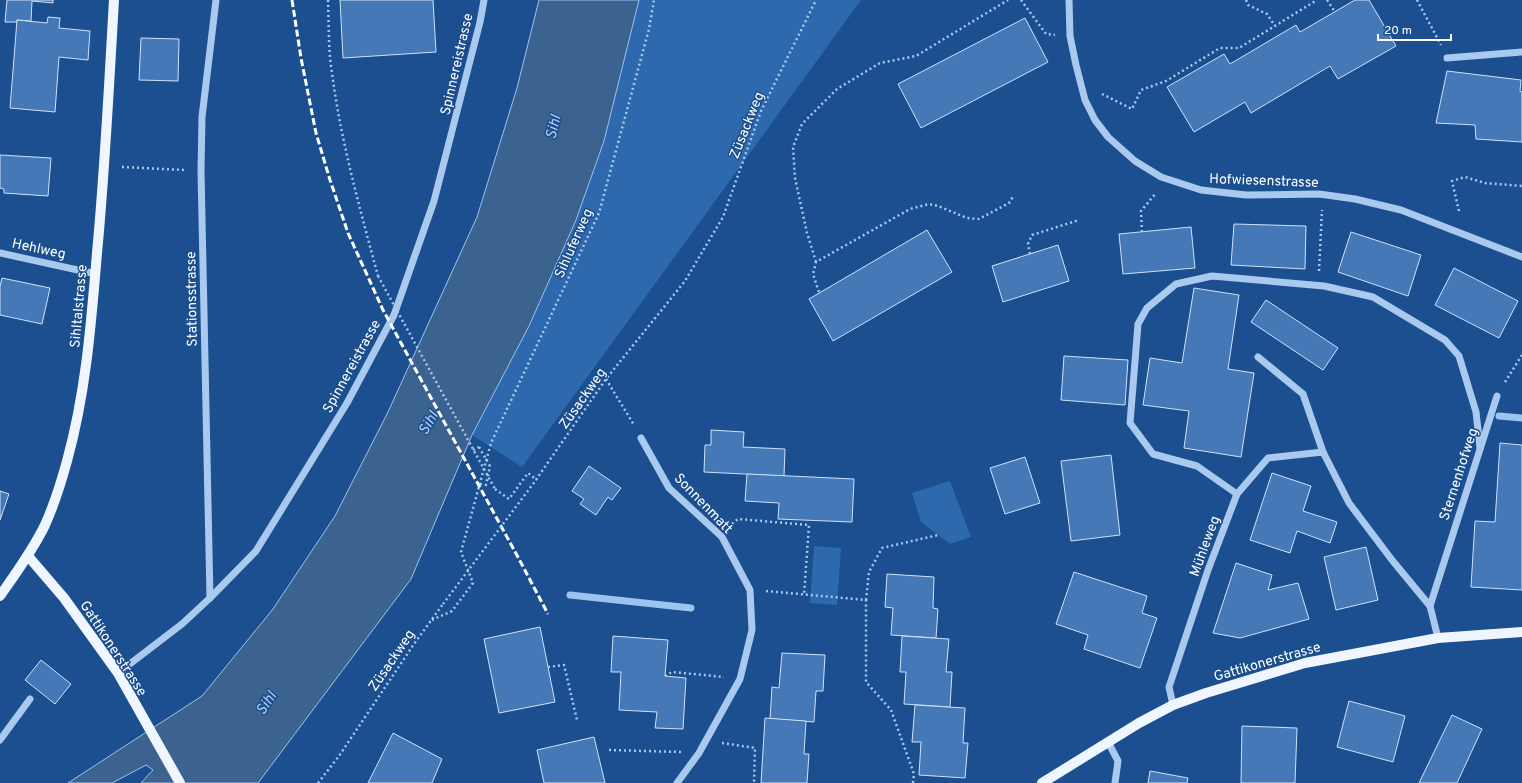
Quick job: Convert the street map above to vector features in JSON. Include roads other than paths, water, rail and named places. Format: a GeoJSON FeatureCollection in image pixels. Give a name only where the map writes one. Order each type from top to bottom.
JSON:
{"type":"FeatureCollection","features":[{"type":"Feature","properties":{"kind":"main road","name":"Sihltalstrasse"},"geometry":{"type":"LineString","coordinates":[[0,596],[28,556],[44,526],[59,490],[75,432],[86,370],[96,274],[105,166],[114,0]]}},
{"type":"Feature","properties":{"kind":"main road","name":"Gattikonerstrasse"},"geometry":{"type":"LineString","coordinates":[[28,556],[64,598],[118,673],[180,783]]}},
{"type":"Feature","properties":{"kind":"main road","name":"Gattikonerstrasse"},"geometry":{"type":"LineString","coordinates":[[1042,783],[1138,723],[1173,705],[1206,693],[1305,663],[1438,638],[1522,632]]}},
{"type":"Feature","properties":{"kind":"street","name":"Stationsstrasse"},"geometry":{"type":"LineString","coordinates":[[210,598],[201,171],[202,116],[216,0]]}},
{"type":"Feature","properties":{"kind":"street","name":"Spinnereistrasse"},"geometry":{"type":"LineString","coordinates":[[118,673],[182,624],[256,551],[347,403],[394,315],[434,202],[484,0]]}},
{"type":"Feature","properties":{"kind":"street","name":"Hofwiesenstrasse"},"geometry":{"type":"LineString","coordinates":[[1069,1],[1070,36],[1076,65],[1085,100],[1095,120],[1108,137],[1136,161],[1161,177],[1201,190],[1246,195],[1319,194],[1355,199],[1401,210],[1522,257]]}},
{"type":"Feature","properties":{"kind":"street"},"geometry":{"type":"LineString","coordinates":[[1447,58],[1522,52]]}},
{"type":"Feature","properties":{"kind":"street","name":"Hehlweg"},"geometry":{"type":"LineString","coordinates":[[0,253],[96,274]]}},
{"type":"Feature","properties":{"kind":"street"},"geometry":{"type":"LineString","coordinates":[[1237,494],[1197,466],[1153,454],[1130,423],[1138,324],[1147,308],[1176,284],[1212,276],[1324,286],[1372,297],[1445,340],[1459,356],[1476,412],[1480,448]]}},
{"type":"Feature","properties":{"kind":"street"},"geometry":{"type":"LineString","coordinates":[[1258,358],[1303,394],[1323,452],[1349,503],[1392,560],[1430,606],[1438,638]]}},
{"type":"Feature","properties":{"kind":"street","name":"Sternenhofweg"},"geometry":{"type":"LineString","coordinates":[[1430,606],[1497,396]]}},
{"type":"Feature","properties":{"kind":"street","name":"Sonnenmatt"},"geometry":{"type":"LineString","coordinates":[[641,438],[668,488],[722,537],[750,590],[752,630],[740,679],[699,753],[677,783]]}},
{"type":"Feature","properties":{"kind":"street","name":"Mühleweg"},"geometry":{"type":"LineString","coordinates":[[1173,705],[1169,687],[1208,570],[1237,494],[1268,458],[1323,452]]}},
{"type":"Feature","properties":{"kind":"street"},"geometry":{"type":"LineString","coordinates":[[0,740],[30,699]]}},
{"type":"Feature","properties":{"kind":"street"},"geometry":{"type":"LineString","coordinates":[[1108,742],[1118,761],[1115,783]]}},
{"type":"Feature","properties":{"kind":"water","name":"Sihl"},"geometry":{"type":"Polygon","coordinates":[[[539,0],[639,0],[604,141],[576,220],[529,326],[472,435],[411,579],[258,783],[141,783],[153,770],[146,765],[112,783],[68,783],[202,696],[273,609],[335,516],[388,412],[477,217],[517,88],[539,0]]]}},
{"type":"Feature","properties":{"kind":"waterway"},"geometry":{"type":"LineString","coordinates":[[1499,416],[1522,418]]}},
{"type":"Feature","properties":{"kind":"waterway"},"geometry":{"type":"LineString","coordinates":[[570,595],[691,608]]}},
{"type":"Feature","properties":{"kind":"railway"},"geometry":{"type":"LineString","coordinates":[[292,0],[301,58],[316,133],[348,233],[383,310],[548,614]]}}]}
